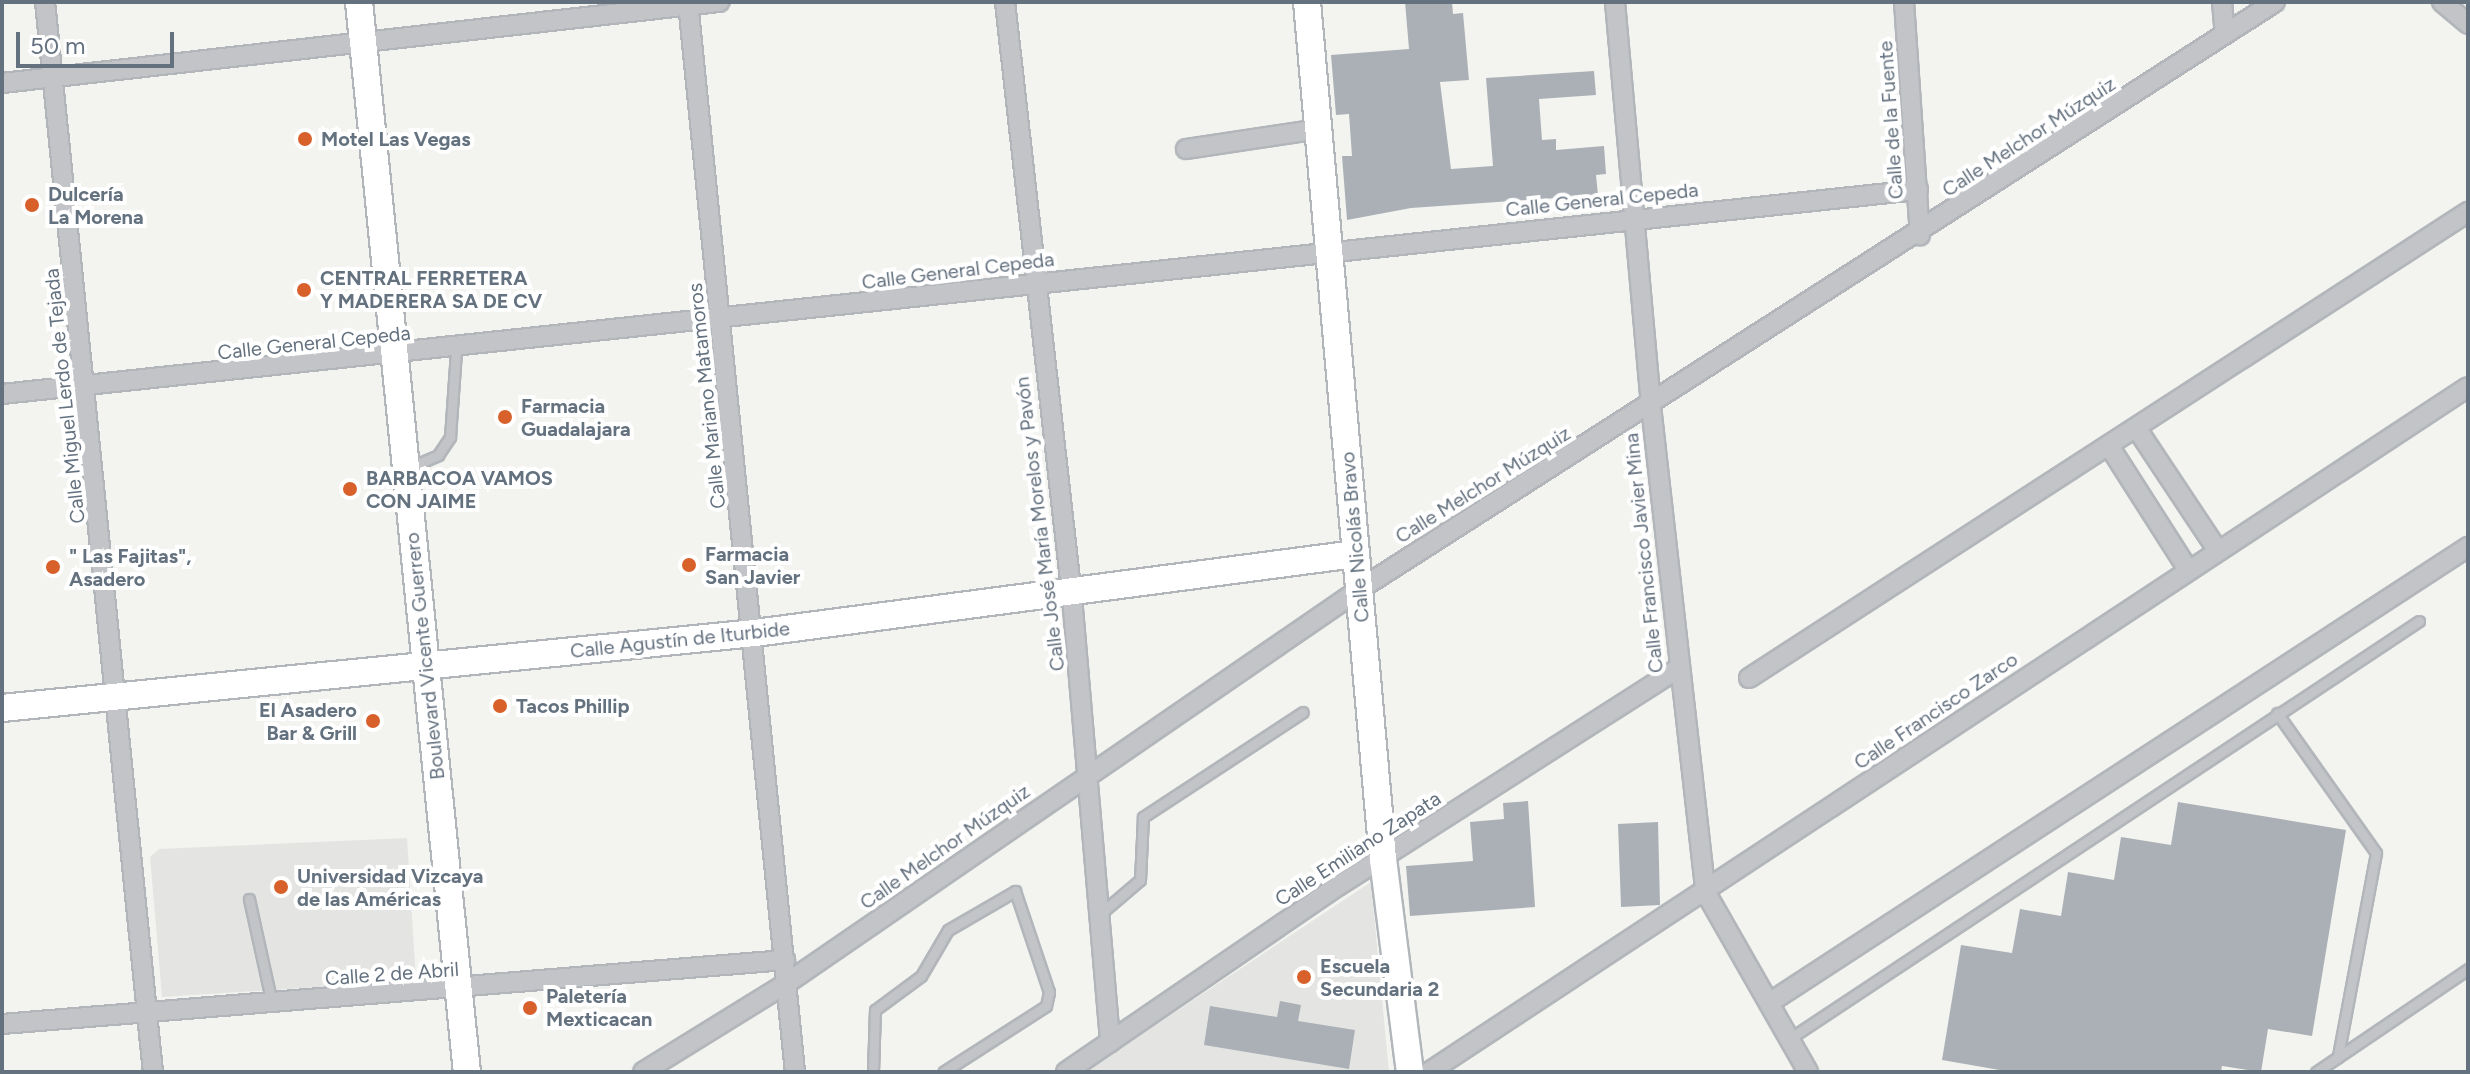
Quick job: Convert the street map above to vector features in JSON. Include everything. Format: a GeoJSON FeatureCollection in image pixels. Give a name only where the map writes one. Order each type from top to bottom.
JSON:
{"type":"FeatureCollection","features":[{"type":"Feature","properties":{"kind":"street","name":"Calle Miguel Lerdo de Tejada"},"geometry":{"type":"LineString","coordinates":[[45,2],[88,387],[153,1072]]}},
{"type":"Feature","properties":{"kind":"street","name":"Boulevard Vicente Guerrero"},"geometry":{"type":"LineString","coordinates":[[359,2],[467,1072]]}},
{"type":"Feature","properties":{"kind":"street"},"geometry":{"type":"LineString","coordinates":[[2,83],[363,46],[719,2]]}},
{"type":"Feature","properties":{"kind":"street","name":"Calle José María Morelos y Pavón"},"geometry":{"type":"LineString","coordinates":[[1005,2],[1033,284],[1072,597],[1090,774],[1097,917],[1110,1042]]}},
{"type":"Feature","properties":{"kind":"street","name":"Calle Nicolás Bravo"},"geometry":{"type":"LineString","coordinates":[[1307,2],[1383,859],[1410,1072]]}},
{"type":"Feature","properties":{"kind":"street","name":"Calle Francisco Javier Mina"},"geometry":{"type":"LineString","coordinates":[[1615,2],[1651,406],[1706,893],[1808,1072]]}},
{"type":"Feature","properties":{"kind":"street","name":"Calle de la Fuente"},"geometry":{"type":"LineString","coordinates":[[1904,2],[1920,235]]}},
{"type":"Feature","properties":{"kind":"street"},"geometry":{"type":"LineString","coordinates":[[2222,2],[2225,34]]}},
{"type":"Feature","properties":{"kind":"street","name":"Calle Melchor Múzquiz"},"geometry":{"type":"LineString","coordinates":[[643,1072],[787,983],[1360,589],[1920,235],[2275,2]]}},
{"type":"Feature","properties":{"kind":"street"},"geometry":{"type":"LineString","coordinates":[[2442,2],[2468,24]]}},
{"type":"Feature","properties":{"kind":"street","name":"Calle Mariano Matamoros"},"geometry":{"type":"LineString","coordinates":[[688,4],[755,633],[795,1072]]}},
{"type":"Feature","properties":{"kind":"street"},"geometry":{"type":"LineString","coordinates":[[1186,149],[1320,129]]}},
{"type":"Feature","properties":{"kind":"street","name":"Calle General Cepeda"},"geometry":{"type":"LineString","coordinates":[[2,394],[721,323],[1329,249],[1918,190]]}},
{"type":"Feature","properties":{"kind":"street"},"geometry":{"type":"LineString","coordinates":[[1749,678],[2139,432],[2468,212]]}},
{"type":"Feature","properties":{"kind":"street","name":"Calle Francisco Zarco"},"geometry":{"type":"LineString","coordinates":[[1429,1072],[1706,893],[2216,548],[2468,387]]}},
{"type":"Feature","properties":{"kind":"street"},"geometry":{"type":"LineString","coordinates":[[2139,432],[2216,548]]}},
{"type":"Feature","properties":{"kind":"street"},"geometry":{"type":"LineString","coordinates":[[2111,449],[2187,568]]}},
{"type":"Feature","properties":{"kind":"street"},"geometry":{"type":"LineString","coordinates":[[1769,1003],[2468,547]]}},
{"type":"Feature","properties":{"kind":"street","name":"Calle Agustín de Iturbide"},"geometry":{"type":"LineString","coordinates":[[2,708],[755,633],[1072,597],[1355,554]]}},
{"type":"Feature","properties":{"kind":"street","name":"Calle Emiliano Zapata"},"geometry":{"type":"LineString","coordinates":[[1066,1072],[1383,859],[1679,668]]}},
{"type":"Feature","properties":{"kind":"street","name":"Calle 2 de Abril"},"geometry":{"type":"LineString","coordinates":[[2,1024],[459,992],[785,960]]}},
{"type":"Feature","properties":{"kind":"lane"},"geometry":{"type":"LineString","coordinates":[[406,469],[438,455],[450,437],[456,351]]}},
{"type":"Feature","properties":{"kind":"lane"},"geometry":{"type":"LineString","coordinates":[[1789,1039],[2419,621]]}},
{"type":"Feature","properties":{"kind":"lane"},"geometry":{"type":"LineString","coordinates":[[1097,917],[1140,880],[1143,817],[1303,712]]}},
{"type":"Feature","properties":{"kind":"lane"},"geometry":{"type":"LineString","coordinates":[[2277,713],[2376,853],[2338,1057]]}},
{"type":"Feature","properties":{"kind":"lane"},"geometry":{"type":"LineString","coordinates":[[873,1072],[875,1010],[921,976],[948,930],[1015,891],[1049,992],[1046,1006],[943,1072]]}},
{"type":"Feature","properties":{"kind":"lane"},"geometry":{"type":"LineString","coordinates":[[249,899],[272,1004]]}},
{"type":"Feature","properties":{"kind":"lane"},"geometry":{"type":"LineString","coordinates":[[2316,1072],[2468,969]]}},
{"type":"Feature","properties":{"kind":"shaded area","name":"Universidad Vizcaya de las Américas"},"geometry":{"type":"Polygon","coordinates":[[[407,838],[416,981],[162,997],[150,857],[159,849],[407,838]]]}},
{"type":"Feature","properties":{"kind":"shaded area","name":"Escuela Secundaria 2"},"geometry":{"type":"Polygon","coordinates":[[[1371,882],[1389,1072],[1085,1072],[1371,882]]]}},
{"type":"Feature","properties":{"kind":"building"},"geometry":{"type":"Polygon","coordinates":[[[1405,2],[1452,2],[1453,14],[1463,13],[1469,80],[1440,82],[1451,169],[1493,166],[1486,78],[1594,71],[1596,95],[1539,99],[1542,140],[1556,139],[1556,150],[1604,146],[1606,174],[1596,175],[1598,195],[1411,208],[1347,220],[1342,156],[1352,156],[1349,114],[1336,115],[1331,55],[1409,49],[1405,2]]]}},
{"type":"Feature","properties":{"kind":"building"},"geometry":{"type":"Polygon","coordinates":[[[1528,801],[1535,907],[1410,916],[1406,866],[1473,861],[1470,822],[1504,819],[1503,803],[1528,801]]]}},
{"type":"Feature","properties":{"kind":"building"},"geometry":{"type":"Polygon","coordinates":[[[2178,802],[2346,830],[2312,1036],[2268,1029],[2261,1072],[2222,1066],[2221,1072],[2011,1072],[1942,1060],[1961,945],[2012,953],[2020,909],[2061,916],[2068,872],[2114,880],[2121,837],[2171,845],[2178,802]]]}},
{"type":"Feature","properties":{"kind":"building"},"geometry":{"type":"Polygon","coordinates":[[[1658,822],[1660,905],[1621,907],[1618,824],[1658,822]]]}},
{"type":"Feature","properties":{"kind":"building"},"geometry":{"type":"Polygon","coordinates":[[[1280,1001],[1301,1005],[1298,1021],[1355,1030],[1349,1069],[1204,1045],[1210,1006],[1277,1017],[1280,1001]]]}},
{"type":"Feature","properties":{"kind":"place","name":"Motel Las Vegas"},"geometry":{"type":"Point","coordinates":[305,139]}},
{"type":"Feature","properties":{"kind":"place","name":"Dulcería La Morena"},"geometry":{"type":"Point","coordinates":[32,205]}},
{"type":"Feature","properties":{"kind":"place","name":"CENTRAL FERRETERA Y MADERERA SA DE CV"},"geometry":{"type":"Point","coordinates":[304,290]}},
{"type":"Feature","properties":{"kind":"place","name":"Farmacia Guadalajara"},"geometry":{"type":"Point","coordinates":[505,417]}},
{"type":"Feature","properties":{"kind":"place","name":"BARBACOA VAMOS CON JAIME"},"geometry":{"type":"Point","coordinates":[350,489]}},
{"type":"Feature","properties":{"kind":"place","name":"Farmacia San Javier"},"geometry":{"type":"Point","coordinates":[689,565]}},
{"type":"Feature","properties":{"kind":"place","name":"\" Las Fajitas\", Asadero"},"geometry":{"type":"Point","coordinates":[53,567]}},
{"type":"Feature","properties":{"kind":"place","name":"Tacos Phillip"},"geometry":{"type":"Point","coordinates":[500,706]}},
{"type":"Feature","properties":{"kind":"place","name":"El Asadero Bar & Grill"},"geometry":{"type":"Point","coordinates":[373,721]}},
{"type":"Feature","properties":{"kind":"place","name":"Universidad Vizcaya de las Américas"},"geometry":{"type":"Point","coordinates":[281,887]}},
{"type":"Feature","properties":{"kind":"place","name":"Escuela Secundaria 2"},"geometry":{"type":"Point","coordinates":[1304,977]}},
{"type":"Feature","properties":{"kind":"place","name":"Paletería Mexticacan"},"geometry":{"type":"Point","coordinates":[530,1008]}}]}
